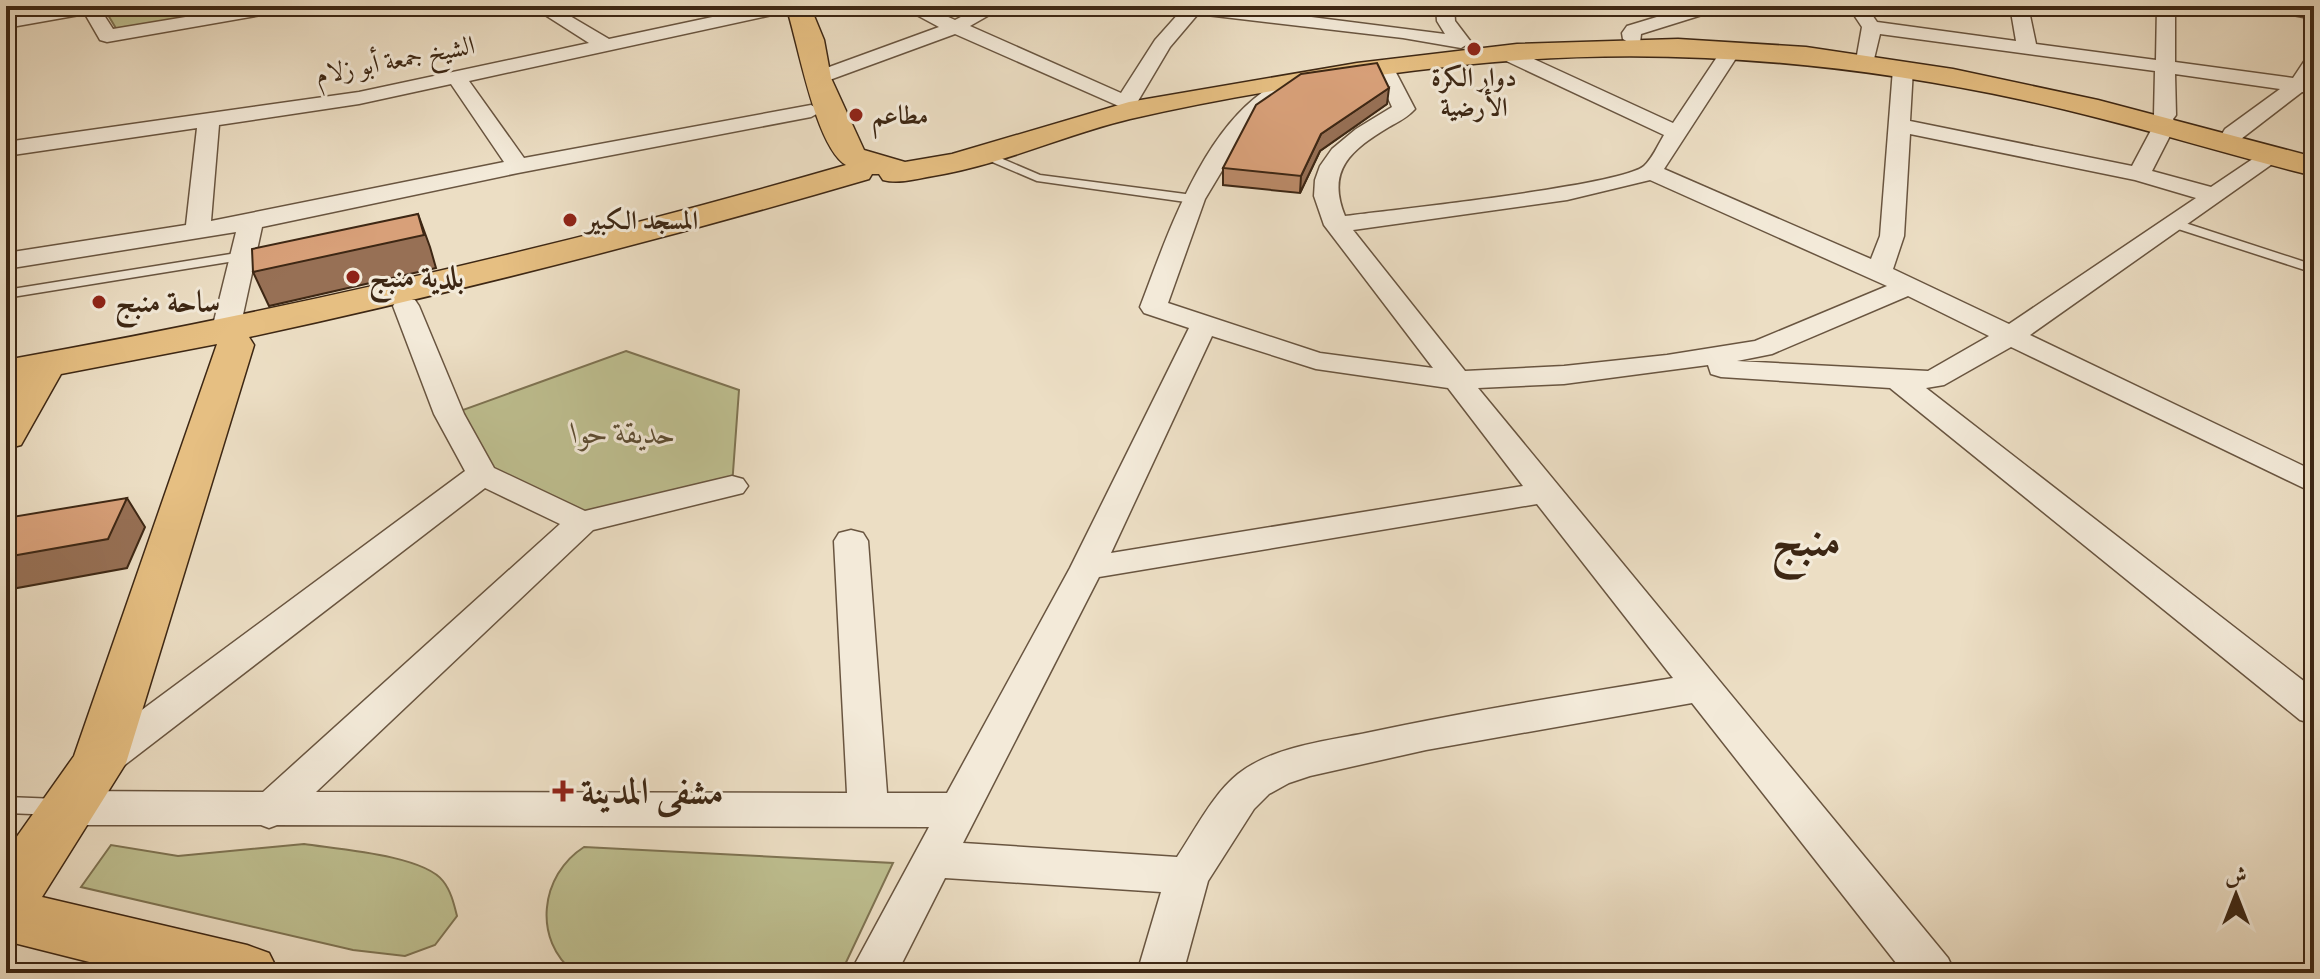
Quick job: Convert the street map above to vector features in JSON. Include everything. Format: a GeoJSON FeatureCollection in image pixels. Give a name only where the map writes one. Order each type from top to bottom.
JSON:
{"type":"FeatureCollection","features":[{"type":"Feature","properties":{"kind":"main road"},"geometry":{"type":"LineString","coordinates":[[785,7],[811,40],[817,78],[852,156],[872,171]]}},
{"type":"Feature","properties":{"kind":"main road"},"geometry":{"type":"LineString","coordinates":[[785,7],[811,111],[839,158],[872,171]]}},
{"type":"Feature","properties":{"kind":"main road"},"geometry":{"type":"LineString","coordinates":[[230,339],[1133,106],[1477,49],[1633,39],[1734,43],[1867,55],[2069,91],[2314,167]]}},
{"type":"Feature","properties":{"kind":"main road"},"geometry":{"type":"LineString","coordinates":[[6,436],[24,377],[406,306],[721,225],[872,171],[987,156],[1133,106],[1384,67],[1477,49],[1732,49],[1903,69],[2233,134],[2314,157]]}},
{"type":"Feature","properties":{"kind":"main road"},"geometry":{"type":"LineString","coordinates":[[6,901],[99,763],[230,339]]}},
{"type":"Feature","properties":{"kind":"main road"},"geometry":{"type":"LineString","coordinates":[[6,915],[247,973]]}},
{"type":"Feature","properties":{"kind":"street"},"geometry":{"type":"LineString","coordinates":[[6,22],[97,7],[107,36],[284,6]]}},
{"type":"Feature","properties":{"kind":"street"},"geometry":{"type":"LineString","coordinates":[[540,6],[606,45]]}},
{"type":"Feature","properties":{"kind":"street"},"geometry":{"type":"LineString","coordinates":[[909,6],[1133,106],[1162,44],[1185,7],[1403,32],[1477,49],[1677,133]]}},
{"type":"Feature","properties":{"kind":"street"},"geometry":{"type":"LineString","coordinates":[[817,78],[953,28],[996,6]]}},
{"type":"Feature","properties":{"kind":"street"},"geometry":{"type":"LineString","coordinates":[[1237,6],[1257,16]]}},
{"type":"Feature","properties":{"kind":"street"},"geometry":{"type":"LineString","coordinates":[[1445,6],[1446,21],[1477,49]]}},
{"type":"Feature","properties":{"kind":"street"},"geometry":{"type":"LineString","coordinates":[[1857,6],[1871,27],[1867,55]]}},
{"type":"Feature","properties":{"kind":"street"},"geometry":{"type":"LineString","coordinates":[[2019,6],[2027,47]]}},
{"type":"Feature","properties":{"kind":"street"},"geometry":{"type":"LineString","coordinates":[[2139,174],[2165,120],[2166,6]]}},
{"type":"Feature","properties":{"kind":"street"},"geometry":{"type":"LineString","coordinates":[[2271,6],[2314,13]]}},
{"type":"Feature","properties":{"kind":"street","name":"الشيخ جمعة أبو زلام"},"geometry":{"type":"LineString","coordinates":[[14,148],[359,98],[785,7]]}},
{"type":"Feature","properties":{"kind":"street"},"geometry":{"type":"LineString","coordinates":[[1633,39],[1631,33],[1634,30],[1705,7]]}},
{"type":"Feature","properties":{"kind":"street"},"geometry":{"type":"LineString","coordinates":[[1871,27],[2306,86]]}},
{"type":"Feature","properties":{"kind":"street"},"geometry":{"type":"LineString","coordinates":[[1336,225],[1567,193],[1627,181],[1651,172],[1732,49]]}},
{"type":"Feature","properties":{"kind":"street"},"geometry":{"type":"LineString","coordinates":[[2233,134],[2306,86],[2314,61]]}},
{"type":"Feature","properties":{"kind":"street"},"geometry":{"type":"LineString","coordinates":[[1384,67],[1404,109],[1336,156],[1328,172],[1326,195],[1336,225],[1545,493],[1932,973]]}},
{"type":"Feature","properties":{"kind":"street"},"geometry":{"type":"LineString","coordinates":[[1879,272],[1892,236],[1903,69]]}},
{"type":"Feature","properties":{"kind":"street"},"geometry":{"type":"LineString","coordinates":[[457,78],[518,166]]}},
{"type":"Feature","properties":{"kind":"street"},"geometry":{"type":"LineString","coordinates":[[1303,79],[1276,91],[1245,115],[1193,199],[1153,307],[1316,361],[1456,380],[1564,375],[1667,364],[1762,348],[1910,286]]}},
{"type":"Feature","properties":{"kind":"street"},"geometry":{"type":"LineString","coordinates":[[6,261],[251,222],[518,166],[811,111]]}},
{"type":"Feature","properties":{"kind":"street"},"geometry":{"type":"LineString","coordinates":[[198,231],[209,120]]}},
{"type":"Feature","properties":{"kind":"street"},"geometry":{"type":"LineString","coordinates":[[1901,126],[2139,174],[2215,196]]}},
{"type":"Feature","properties":{"kind":"street"},"geometry":{"type":"LineString","coordinates":[[6,168],[14,148]]}},
{"type":"Feature","properties":{"kind":"street"},"geometry":{"type":"LineString","coordinates":[[1667,364],[1898,380],[1934,379],[2013,334],[2274,155]]}},
{"type":"Feature","properties":{"kind":"street"},"geometry":{"type":"LineString","coordinates":[[1651,172],[2013,334],[2314,483]]}},
{"type":"Feature","properties":{"kind":"street"},"geometry":{"type":"LineString","coordinates":[[230,339],[251,222]]}},
{"type":"Feature","properties":{"kind":"street"},"geometry":{"type":"LineString","coordinates":[[406,306],[449,414],[482,474],[582,522]]}},
{"type":"Feature","properties":{"kind":"street"},"geometry":{"type":"LineString","coordinates":[[873,973],[1087,568],[1204,324]]}},
{"type":"Feature","properties":{"kind":"street"},"geometry":{"type":"LineString","coordinates":[[1898,380],[2314,710]]}},
{"type":"Feature","properties":{"kind":"street"},"geometry":{"type":"LineString","coordinates":[[99,763],[482,474]]}},
{"type":"Feature","properties":{"kind":"street"},"geometry":{"type":"LineString","coordinates":[[269,811],[582,522],[732,486]]}},
{"type":"Feature","properties":{"kind":"street"},"geometry":{"type":"LineString","coordinates":[[1087,568],[1545,493]]}},
{"type":"Feature","properties":{"kind":"street"},"geometry":{"type":"LineString","coordinates":[[851,541],[868,810]]}},
{"type":"Feature","properties":{"kind":"street"},"geometry":{"type":"LineString","coordinates":[[1160,973],[1188,876],[1240,797],[1255,783],[1275,772],[1305,761],[1426,735],[1702,687]]}},
{"type":"Feature","properties":{"kind":"street"},"geometry":{"type":"LineString","coordinates":[[68,808],[269,811],[958,810]]}},
{"type":"Feature","properties":{"kind":"street"},"geometry":{"type":"LineString","coordinates":[[932,859],[1188,876]]}},
{"type":"Feature","properties":{"kind":"lane"},"geometry":{"type":"LineString","coordinates":[[987,156],[1037,178],[1193,199]]}},
{"type":"Feature","properties":{"kind":"lane"},"geometry":{"type":"LineString","coordinates":[[2176,224],[2314,269]]}},
{"type":"Feature","properties":{"kind":"lane"},"geometry":{"type":"LineString","coordinates":[[6,294],[243,256]]}},
{"type":"Feature","properties":{"kind":"lane"},"geometry":{"type":"LineString","coordinates":[[6,805],[68,808]]}},
{"type":"Feature","properties":{"kind":"green space"},"geometry":{"type":"Polygon","coordinates":[[[130,6],[256,6],[117,30],[105,10],[130,6]]]}},
{"type":"Feature","properties":{"kind":"green space","name":"حديقة حوا"},"geometry":{"type":"Polygon","coordinates":[[[626,351],[739,390],[732,486],[582,522],[482,474],[449,415],[626,351]]]}},
{"type":"Feature","properties":{"kind":"green space"},"geometry":{"type":"Polygon","coordinates":[[[304,844],[399,859],[433,872],[450,893],[457,916],[435,945],[405,956],[353,950],[81,887],[111,845],[178,856],[304,844]]]}},
{"type":"Feature","properties":{"kind":"green space"},"geometry":{"type":"Polygon","coordinates":[[[584,847],[893,863],[841,973],[575,973],[561,959],[552,943],[547,926],[547,908],[550,890],[558,874],[569,859],[584,847]]]}},
{"type":"Feature","properties":{"kind":"building"},"geometry":{"type":"Polygon","coordinates":[[[1377,63],[1389,88],[1321,134],[1301,176],[1223,168],[1256,105],[1301,74],[1377,63]]]}},
{"type":"Feature","properties":{"kind":"building"},"geometry":{"type":"Polygon","coordinates":[[[418,214],[424,235],[253,272],[252,249],[418,214]]]}},
{"type":"Feature","properties":{"kind":"building"},"geometry":{"type":"Polygon","coordinates":[[[127,498],[108,539],[6,557],[6,518],[127,498]]]}},
{"type":"Feature","properties":{"kind":"place","name":"دوار الكرة الأرضية"},"geometry":{"type":"Point","coordinates":[1474,49]}},
{"type":"Feature","properties":{"kind":"place","name":"مطاعم"},"geometry":{"type":"Point","coordinates":[856,115]}},
{"type":"Feature","properties":{"kind":"place","name":"المسجد الكبير"},"geometry":{"type":"Point","coordinates":[570,220]}},
{"type":"Feature","properties":{"kind":"place","name":"بلدية منبج"},"geometry":{"type":"Point","coordinates":[353,277]}},
{"type":"Feature","properties":{"kind":"place","name":"ساحة منبج"},"geometry":{"type":"Point","coordinates":[99,302]}},
{"type":"Feature","properties":{"kind":"place","name":"مشفى المدينة"},"geometry":{"type":"Point","coordinates":[563,791]}},
{"type":"Feature","properties":{"kind":"district","name":"منبج"},"geometry":{"type":"Point","coordinates":[1806,540]}}]}
